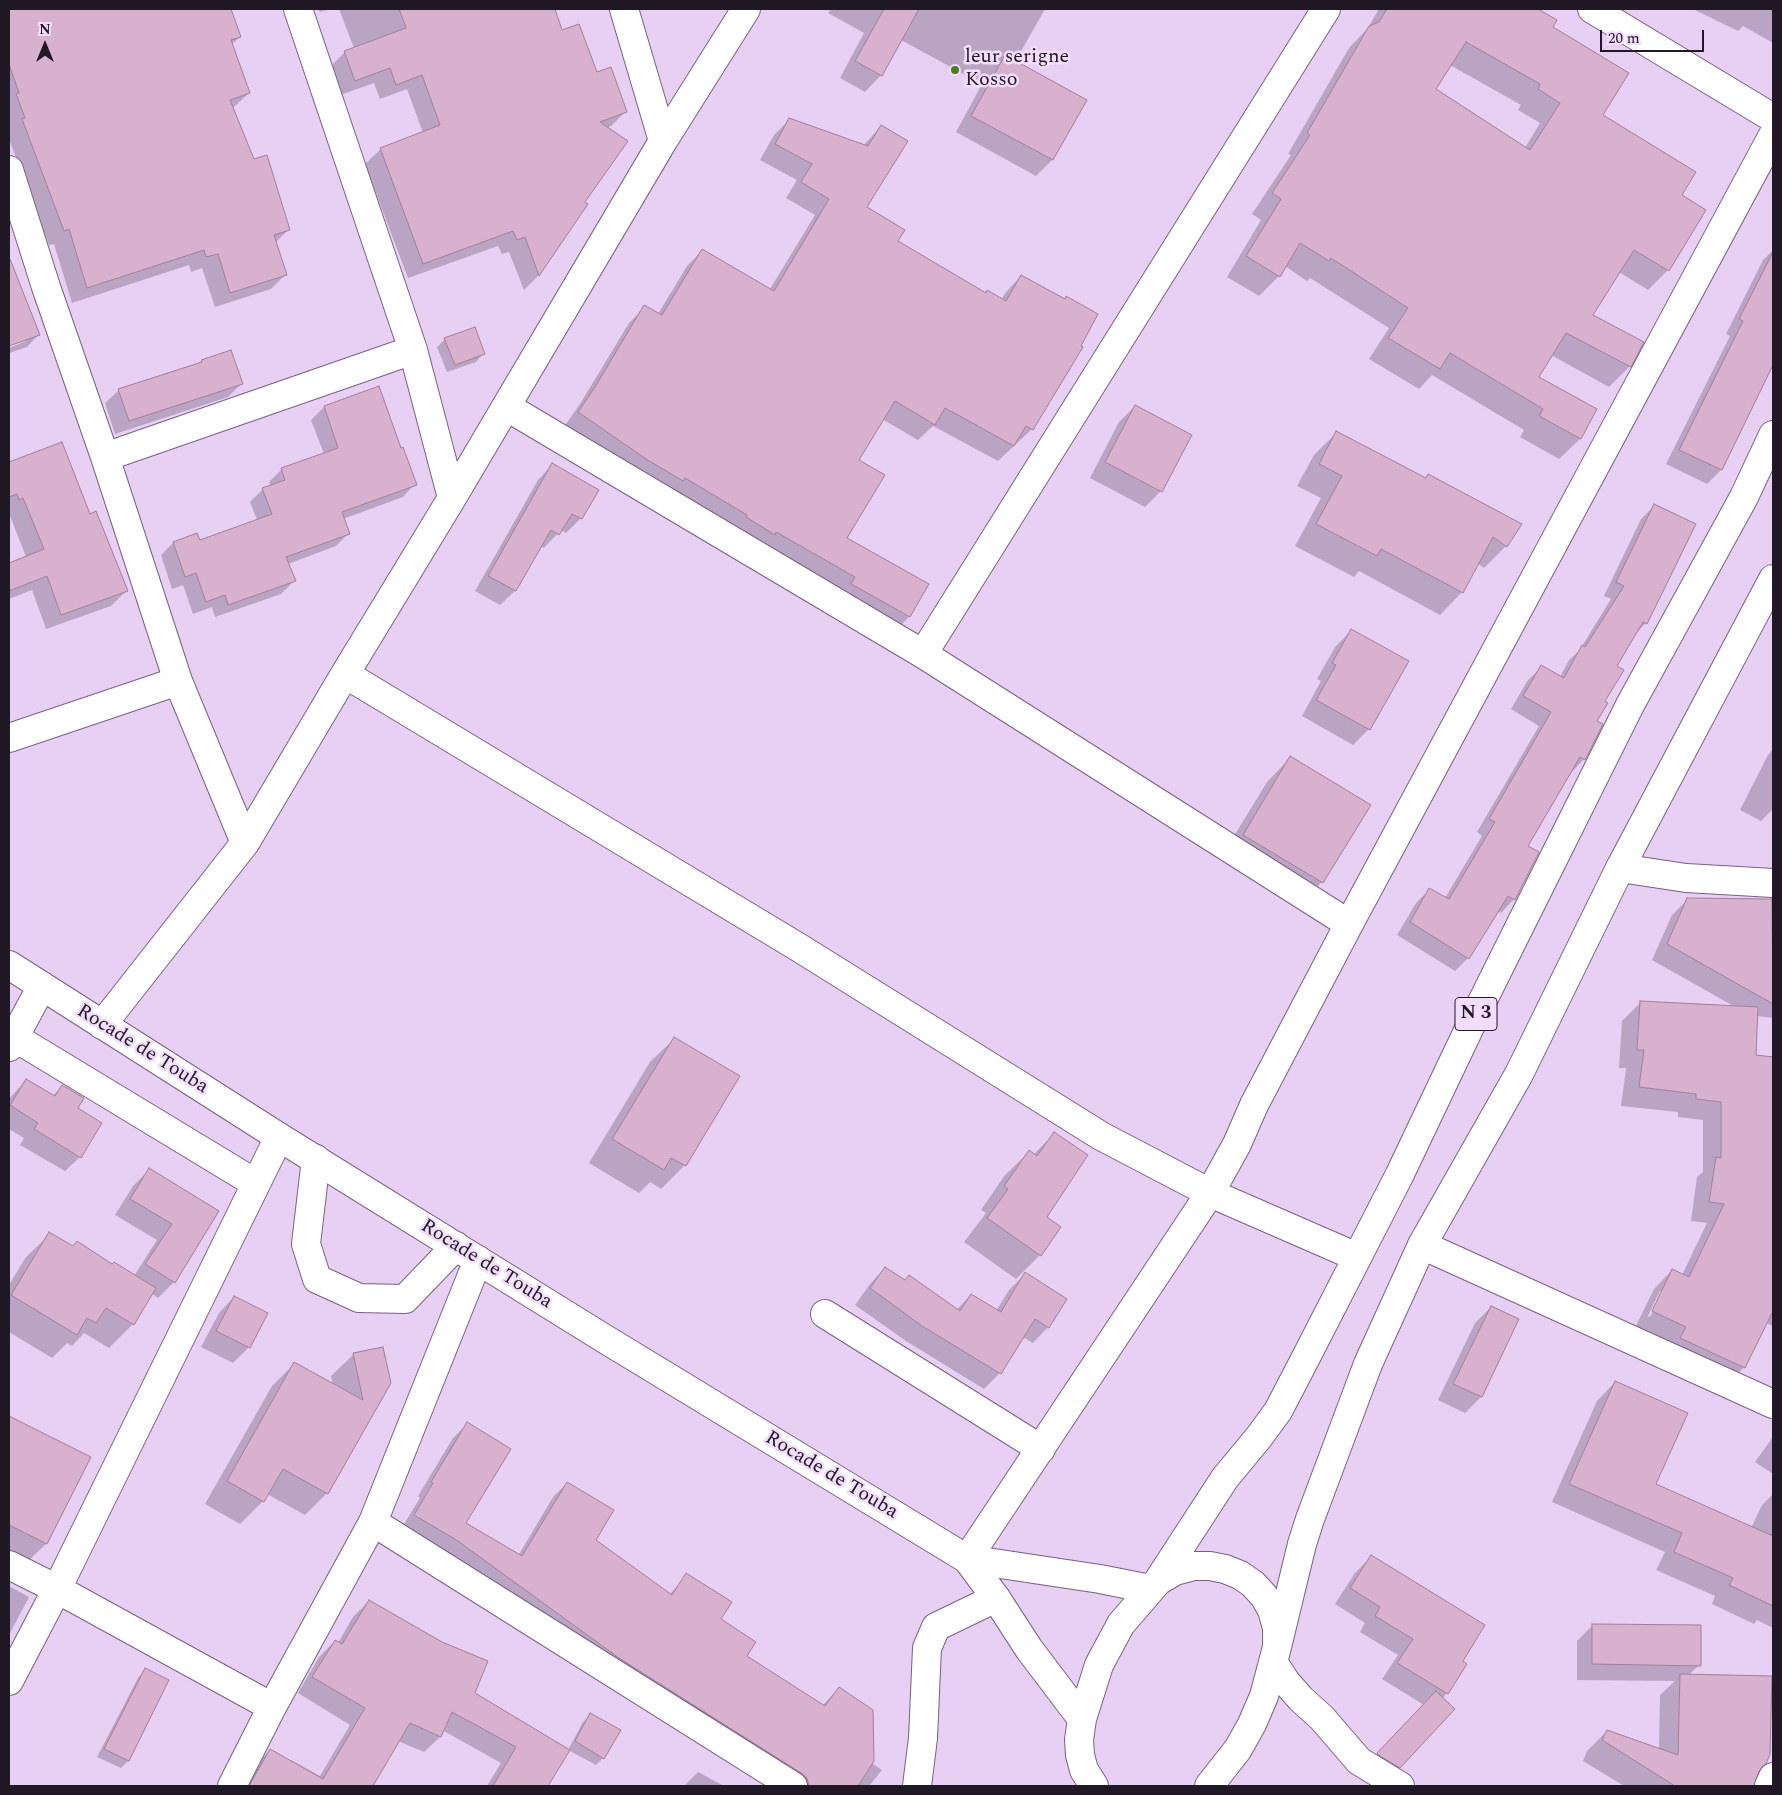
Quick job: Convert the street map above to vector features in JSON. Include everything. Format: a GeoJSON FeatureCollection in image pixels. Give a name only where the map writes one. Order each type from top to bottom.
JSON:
{"type":"FeatureCollection","features":[{"type":"Feature","properties":{"kind":"street"},"geometry":{"type":"LineString","coordinates":[[298,9],[413,350],[452,498]]}},
{"type":"Feature","properties":{"kind":"street"},"geometry":{"type":"LineString","coordinates":[[624,9],[663,141]]}},
{"type":"Feature","properties":{"kind":"street"},"geometry":{"type":"LineString","coordinates":[[102,1025],[245,843],[507,407],[663,141],[746,9]]}},
{"type":"Feature","properties":{"kind":"street"},"geometry":{"type":"LineString","coordinates":[[923,654],[1326,9]]}},
{"type":"Feature","properties":{"kind":"street"},"geometry":{"type":"LineString","coordinates":[[1592,9],[1773,118]]}},
{"type":"Feature","properties":{"kind":"street"},"geometry":{"type":"LineString","coordinates":[[967,1559],[1210,1193],[1349,924],[1773,135]]}},
{"type":"Feature","properties":{"kind":"street"},"geometry":{"type":"LineString","coordinates":[[9,170],[46,287],[105,457],[178,681],[245,843]]}},
{"type":"Feature","properties":{"kind":"street"},"geometry":{"type":"LineString","coordinates":[[105,457],[413,350]]}},
{"type":"Feature","properties":{"kind":"street"},"geometry":{"type":"LineString","coordinates":[[507,407],[923,654],[1349,924]]}},
{"type":"Feature","properties":{"kind":"street","name":"N 3"},"geometry":{"type":"LineString","coordinates":[[1154,1585],[1225,1478],[1278,1411],[1399,1176],[1477,1012],[1630,704],[1744,497],[1773,435]]}},
{"type":"Feature","properties":{"kind":"street"},"geometry":{"type":"LineString","coordinates":[[1209,1786],[1238,1749],[1252,1724],[1264,1696],[1310,1519],[1368,1364],[1422,1245],[1518,1074],[1620,868],[1773,580]]}},
{"type":"Feature","properties":{"kind":"street"},"geometry":{"type":"LineString","coordinates":[[345,674],[798,947],[1101,1136],[1210,1193],[1357,1257]]}},
{"type":"Feature","properties":{"kind":"street"},"geometry":{"type":"LineString","coordinates":[[9,738],[178,681]]}},
{"type":"Feature","properties":{"kind":"street"},"geometry":{"type":"LineString","coordinates":[[1620,868],[1686,878],[1773,883]]}},
{"type":"Feature","properties":{"kind":"street","name":"Rocade de Touba"},"geometry":{"type":"LineString","coordinates":[[9,965],[279,1137],[967,1559],[1081,1722]]}},
{"type":"Feature","properties":{"kind":"street"},"geometry":{"type":"LineString","coordinates":[[42,986],[11,1042],[255,1183]]}},
{"type":"Feature","properties":{"kind":"street"},"geometry":{"type":"LineString","coordinates":[[9,1681],[57,1589],[279,1137]]}},
{"type":"Feature","properties":{"kind":"street"},"geometry":{"type":"LineString","coordinates":[[316,1159],[306,1244],[317,1279],[359,1298],[405,1299],[467,1253]]}},
{"type":"Feature","properties":{"kind":"street"},"geometry":{"type":"LineString","coordinates":[[1422,1245],[1773,1404]]}},
{"type":"Feature","properties":{"kind":"street"},"geometry":{"type":"LineString","coordinates":[[232,1786],[373,1522],[467,1253]]}},
{"type":"Feature","properties":{"kind":"street"},"geometry":{"type":"LineString","coordinates":[[825,1314],[1040,1449]]}},
{"type":"Feature","properties":{"kind":"street"},"geometry":{"type":"LineString","coordinates":[[373,1522],[793,1786]]}},
{"type":"Feature","properties":{"kind":"street","name":"Rocade de Touba"},"geometry":{"type":"LineString","coordinates":[[967,1559],[1154,1585]]}},
{"type":"Feature","properties":{"kind":"street"},"geometry":{"type":"LineString","coordinates":[[9,1565],[57,1589],[272,1708]]}},
{"type":"Feature","properties":{"kind":"street"},"geometry":{"type":"LineString","coordinates":[[1068,1786],[1081,1722],[1099,1665],[1121,1624],[1154,1585],[1174,1571],[1194,1566],[1210,1566],[1225,1568],[1240,1576],[1253,1584],[1264,1596],[1272,1610],[1277,1628],[1275,1654],[1286,1682],[1322,1718],[1359,1762],[1400,1786]]}},
{"type":"Feature","properties":{"kind":"street"},"geometry":{"type":"LineString","coordinates":[[917,1786],[923,1738],[927,1648],[936,1627],[996,1598]]}},
{"type":"Feature","properties":{"kind":"street"},"geometry":{"type":"LineString","coordinates":[[1081,1722],[1078,1740],[1080,1754],[1084,1770],[1094,1786]]}},
{"type":"Feature","properties":{"kind":"street"},"geometry":{"type":"LineString","coordinates":[[1769,1786],[1773,1777]]}},
{"type":"Feature","properties":{"kind":"building"},"geometry":{"type":"Polygon","coordinates":[[[9,9],[231,9],[241,37],[231,40],[250,93],[230,100],[254,159],[267,155],[290,230],[274,235],[287,275],[230,293],[218,254],[206,257],[204,250],[87,288],[69,229],[64,231],[22,119],[25,118],[16,94],[19,93],[9,64],[9,9]]]}},
{"type":"Feature","properties":{"kind":"building"},"geometry":{"type":"Polygon","coordinates":[[[399,9],[555,9],[562,30],[579,24],[597,72],[611,67],[627,112],[600,122],[628,141],[585,202],[588,204],[539,276],[525,237],[517,240],[513,231],[423,264],[380,148],[440,125],[422,75],[396,85],[390,68],[355,81],[344,51],[406,28],[399,9]]]}},
{"type":"Feature","properties":{"kind":"building"},"geometry":{"type":"Polygon","coordinates":[[[884,9],[919,9],[882,76],[855,61],[884,9]]]}},
{"type":"Feature","properties":{"kind":"building"},"geometry":{"type":"Polygon","coordinates":[[[1387,9],[1538,9],[1557,20],[1553,27],[1629,73],[1603,115],[1696,172],[1682,195],[1706,210],[1669,271],[1634,250],[1593,315],[1644,342],[1631,367],[1566,333],[1539,377],[1597,409],[1581,439],[1539,416],[1543,409],[1450,353],[1440,369],[1388,338],[1408,308],[1331,258],[1329,261],[1300,243],[1280,277],[1246,256],[1281,199],[1272,193],[1310,135],[1307,133],[1369,26],[1379,22],[1387,9]],[[1466,42],[1436,89],[1530,150],[1560,103],[1538,89],[1540,84],[1466,42]]]}},
{"type":"Feature","properties":{"kind":"building"},"geometry":{"type":"Polygon","coordinates":[[[1005,55],[1087,100],[1053,160],[971,116],[1005,55]]]}},
{"type":"Feature","properties":{"kind":"building"},"geometry":{"type":"Polygon","coordinates":[[[789,118],[868,146],[881,125],[908,141],[867,207],[905,230],[898,241],[986,293],[987,290],[1006,301],[1021,275],[1065,299],[1066,296],[1098,314],[1081,346],[1083,347],[1033,430],[1026,426],[1014,446],[945,408],[935,425],[895,401],[859,460],[885,475],[847,538],[929,584],[910,617],[851,584],[855,577],[776,532],[775,535],[746,517],[747,515],[685,478],[683,481],[646,459],[578,412],[644,305],[662,315],[702,249],[774,291],[829,199],[801,182],[812,164],[775,144],[789,118]]]}},
{"type":"Feature","properties":{"kind":"building"},"geometry":{"type":"Polygon","coordinates":[[[1773,252],[1773,365],[1722,470],[1679,450],[1743,321],[1739,319],[1773,252]]]}},
{"type":"Feature","properties":{"kind":"building"},"geometry":{"type":"Polygon","coordinates":[[[9,259],[40,335],[9,346],[9,259]]]}},
{"type":"Feature","properties":{"kind":"building"},"geometry":{"type":"Polygon","coordinates":[[[475,327],[485,354],[455,365],[444,338],[475,327]]]}},
{"type":"Feature","properties":{"kind":"building"},"geometry":{"type":"Polygon","coordinates":[[[231,350],[243,384],[129,421],[118,389],[202,362],[201,360],[231,350]]]}},
{"type":"Feature","properties":{"kind":"building"},"geometry":{"type":"Polygon","coordinates":[[[379,386],[401,448],[403,447],[417,485],[342,512],[350,534],[286,557],[296,581],[228,605],[225,595],[206,602],[196,573],[185,577],[173,542],[197,533],[200,540],[272,514],[262,488],[285,480],[281,468],[338,448],[324,406],[379,386]]]}},
{"type":"Feature","properties":{"kind":"building"},"geometry":{"type":"Polygon","coordinates":[[[1135,405],[1192,435],[1162,492],[1105,462],[1135,405]]]}},
{"type":"Feature","properties":{"kind":"building"},"geometry":{"type":"Polygon","coordinates":[[[1336,431],[1426,478],[1428,474],[1522,524],[1507,547],[1493,537],[1463,593],[1381,549],[1377,556],[1316,524],[1342,476],[1319,464],[1336,431]]]}},
{"type":"Feature","properties":{"kind":"building"},"geometry":{"type":"Polygon","coordinates":[[[62,442],[90,514],[96,511],[128,591],[61,615],[47,576],[9,591],[9,563],[44,549],[23,498],[19,500],[17,494],[9,497],[9,462],[62,442]]]}},
{"type":"Feature","properties":{"kind":"building"},"geometry":{"type":"Polygon","coordinates":[[[552,463],[599,490],[582,519],[572,514],[559,535],[551,530],[516,591],[488,576],[552,463]]]}},
{"type":"Feature","properties":{"kind":"building"},"geometry":{"type":"Polygon","coordinates":[[[1654,504],[1696,524],[1647,624],[1643,622],[1617,666],[1624,670],[1605,701],[1608,703],[1597,721],[1603,724],[1585,760],[1580,757],[1528,846],[1539,852],[1515,900],[1508,896],[1469,959],[1410,922],[1429,888],[1449,899],[1495,822],[1489,819],[1551,712],[1523,696],[1541,665],[1564,678],[1582,645],[1585,647],[1624,586],[1616,582],[1654,504]]]}},
{"type":"Feature","properties":{"kind":"building"},"geometry":{"type":"Polygon","coordinates":[[[1351,629],[1409,661],[1370,730],[1316,700],[1336,665],[1332,663],[1351,629]]]}},
{"type":"Feature","properties":{"kind":"building"},"geometry":{"type":"Polygon","coordinates":[[[1290,756],[1371,805],[1323,883],[1243,835],[1290,756]]]}},
{"type":"Feature","properties":{"kind":"building"},"geometry":{"type":"Polygon","coordinates":[[[1687,898],[1772,899],[1773,1004],[1667,944],[1687,898]]]}},
{"type":"Feature","properties":{"kind":"building"},"geometry":{"type":"Polygon","coordinates":[[[1640,1001],[1758,1007],[1756,1055],[1773,1057],[1773,1311],[1745,1368],[1680,1338],[1686,1327],[1652,1311],[1672,1269],[1689,1277],[1724,1204],[1709,1202],[1716,1157],[1721,1158],[1721,1102],[1696,1099],[1696,1094],[1639,1087],[1644,1050],[1637,1050],[1640,1001]]]}},
{"type":"Feature","properties":{"kind":"building"},"geometry":{"type":"Polygon","coordinates":[[[674,1037],[740,1076],[686,1166],[671,1158],[664,1170],[612,1139],[674,1037]]]}},
{"type":"Feature","properties":{"kind":"building"},"geometry":{"type":"Polygon","coordinates":[[[26,1079],[55,1096],[62,1085],[84,1098],[78,1108],[102,1123],[81,1158],[34,1129],[38,1123],[10,1105],[26,1079]]]}},
{"type":"Feature","properties":{"kind":"building"},"geometry":{"type":"Polygon","coordinates":[[[1054,1132],[1088,1155],[1047,1217],[1061,1227],[1041,1256],[987,1218],[1008,1189],[1004,1186],[1029,1150],[1037,1156],[1054,1132]]]}},
{"type":"Feature","properties":{"kind":"building"},"geometry":{"type":"Polygon","coordinates":[[[149,1168],[219,1211],[175,1283],[145,1264],[172,1224],[130,1199],[149,1168]]]}},
{"type":"Feature","properties":{"kind":"building"},"geometry":{"type":"Polygon","coordinates":[[[49,1232],[73,1246],[77,1241],[112,1264],[114,1262],[156,1288],[134,1325],[106,1308],[96,1323],[87,1318],[77,1335],[11,1295],[49,1232]]]}},
{"type":"Feature","properties":{"kind":"building"},"geometry":{"type":"Polygon","coordinates":[[[885,1267],[905,1280],[909,1275],[960,1311],[971,1294],[1001,1312],[1025,1272],[1067,1299],[1049,1328],[1035,1319],[1001,1374],[922,1326],[870,1288],[885,1267]]]}},
{"type":"Feature","properties":{"kind":"building"},"geometry":{"type":"Polygon","coordinates":[[[234,1296],[268,1313],[250,1348],[216,1331],[234,1296]]]}},
{"type":"Feature","properties":{"kind":"building"},"geometry":{"type":"Polygon","coordinates":[[[1491,1306],[1519,1319],[1482,1397],[1453,1384],[1491,1306]]]}},
{"type":"Feature","properties":{"kind":"building"},"geometry":{"type":"Polygon","coordinates":[[[383,1347],[391,1383],[328,1494],[283,1469],[264,1502],[227,1481],[294,1362],[363,1400],[353,1353],[383,1347]]]}},
{"type":"Feature","properties":{"kind":"building"},"geometry":{"type":"Polygon","coordinates":[[[1615,1381],[1688,1413],[1656,1484],[1773,1536],[1773,1606],[1729,1585],[1733,1578],[1674,1552],[1682,1533],[1569,1484],[1615,1381]]]}},
{"type":"Feature","properties":{"kind":"building"},"geometry":{"type":"Polygon","coordinates":[[[9,1416],[91,1457],[47,1544],[9,1525],[9,1416]]]}},
{"type":"Feature","properties":{"kind":"building"},"geometry":{"type":"Polygon","coordinates":[[[467,1422],[511,1449],[466,1523],[522,1556],[567,1482],[614,1510],[596,1540],[672,1595],[686,1573],[732,1602],[721,1619],[756,1642],[747,1656],[825,1706],[839,1687],[873,1710],[874,1761],[858,1786],[809,1786],[807,1778],[801,1773],[619,1658],[455,1539],[414,1515],[433,1483],[431,1482],[467,1422]]]}},
{"type":"Feature","properties":{"kind":"building"},"geometry":{"type":"Polygon","coordinates":[[[1371,1555],[1485,1625],[1463,1661],[1467,1664],[1448,1694],[1397,1663],[1413,1639],[1375,1616],[1380,1607],[1350,1588],[1371,1555]]]}},
{"type":"Feature","properties":{"kind":"building"},"geometry":{"type":"Polygon","coordinates":[[[369,1600],[442,1642],[488,1661],[475,1693],[570,1750],[548,1786],[493,1786],[516,1747],[452,1712],[441,1737],[410,1723],[373,1786],[249,1786],[270,1749],[323,1779],[365,1708],[312,1677],[335,1640],[342,1644],[369,1600]]]}},
{"type":"Feature","properties":{"kind":"building"},"geometry":{"type":"Polygon","coordinates":[[[1592,1624],[1701,1625],[1701,1666],[1592,1664],[1592,1624]]]}},
{"type":"Feature","properties":{"kind":"building"},"geometry":{"type":"Polygon","coordinates":[[[145,1668],[169,1680],[129,1761],[104,1749],[145,1668]]]}},
{"type":"Feature","properties":{"kind":"building"},"geometry":{"type":"Polygon","coordinates":[[[1680,1674],[1772,1676],[1770,1754],[1766,1764],[1759,1771],[1754,1786],[1675,1786],[1602,1740],[1607,1730],[1678,1755],[1680,1674]]]}},
{"type":"Feature","properties":{"kind":"building"},"geometry":{"type":"Polygon","coordinates":[[[1436,1691],[1455,1709],[1400,1768],[1380,1756],[1377,1753],[1436,1691]]]}},
{"type":"Feature","properties":{"kind":"building"},"geometry":{"type":"Polygon","coordinates":[[[590,1713],[621,1730],[604,1759],[575,1741],[590,1713]]]}},
{"type":"Feature","properties":{"kind":"place","name":"leur serigne Kosso"},"geometry":{"type":"Point","coordinates":[955,70]}}]}
